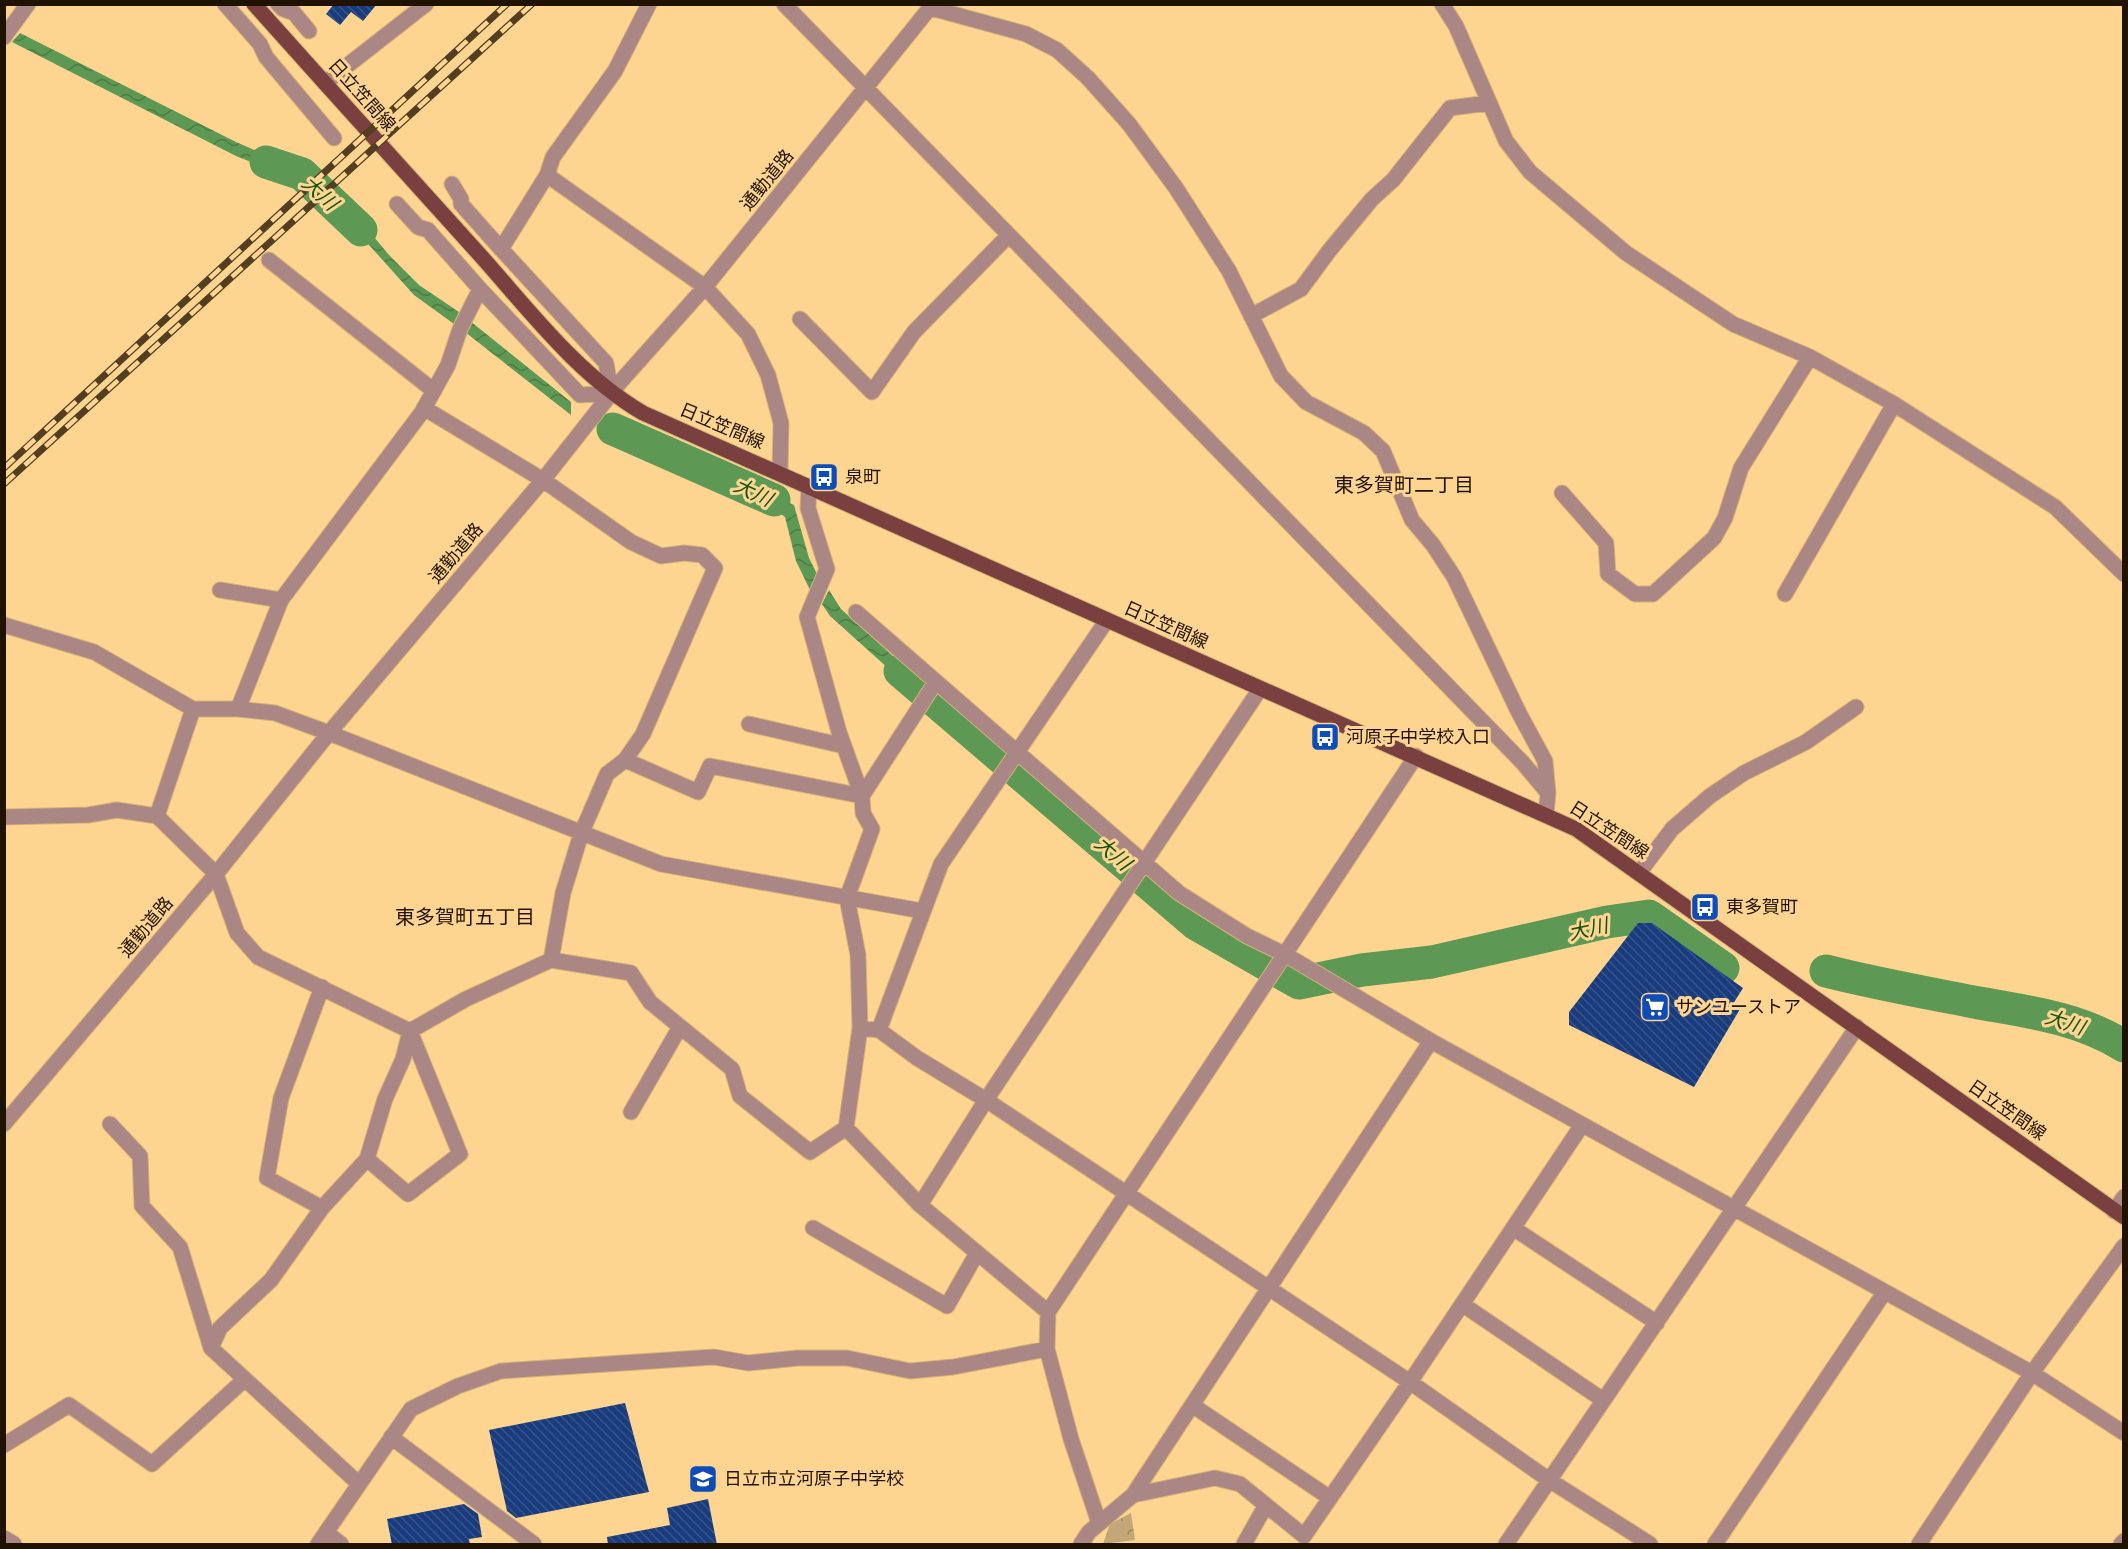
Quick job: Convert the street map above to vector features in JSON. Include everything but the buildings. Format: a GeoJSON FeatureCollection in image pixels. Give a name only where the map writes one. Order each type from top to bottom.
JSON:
{"type":"FeatureCollection","features":[{"type":"Feature","properties":{"kind":"main road","name":"日立笠間線"},"geometry":{"type":"LineString","coordinates":[[254,4],[535,317],[611,393],[643,413],[1576,829],[2119,1214]]}},
{"type":"Feature","properties":{"kind":"street"},"geometry":{"type":"LineString","coordinates":[[4,37],[28,4]]}},
{"type":"Feature","properties":{"kind":"street"},"geometry":{"type":"LineString","coordinates":[[225,4],[260,44],[266,57],[334,138]]}},
{"type":"Feature","properties":{"kind":"street"},"geometry":{"type":"LineString","coordinates":[[278,4],[283,9],[294,13],[309,31]]}},
{"type":"Feature","properties":{"kind":"street"},"geometry":{"type":"LineString","coordinates":[[325,82],[426,4]]}},
{"type":"Feature","properties":{"kind":"street"},"geometry":{"type":"LineString","coordinates":[[501,249],[547,175],[553,157],[615,71],[649,4]]}},
{"type":"Feature","properties":{"kind":"street"},"geometry":{"type":"LineString","coordinates":[[784,4],[1523,763],[1548,793]]}},
{"type":"Feature","properties":{"kind":"street"},"geometry":{"type":"LineString","coordinates":[[1442,4],[1456,26],[1506,141],[1530,172],[1626,253],[1733,324],[1810,357],[1894,404],[2055,507],[2124,574]]}},
{"type":"Feature","properties":{"kind":"street"},"geometry":{"type":"LineString","coordinates":[[932,6],[1026,34],[1057,50],[1088,78],[1129,124],[1176,188],[1229,271],[1281,376],[1306,402],[1364,433],[1383,451],[1412,520],[1433,545],[1454,578],[1509,694],[1545,761],[1548,793],[1545,814]]}},
{"type":"Feature","properties":{"kind":"street","name":"通勤道路"},"geometry":{"type":"LineString","coordinates":[[4,1124],[216,874],[329,733],[543,480],[611,393],[705,287],[932,6]]}},
{"type":"Feature","properties":{"kind":"street"},"geometry":{"type":"LineString","coordinates":[[1251,316],[1301,289],[1329,251],[1372,199],[1393,180],[1450,108],[1488,103]]}},
{"type":"Feature","properties":{"kind":"street"},"geometry":{"type":"LineString","coordinates":[[547,175],[705,287],[748,334],[768,375],[781,423],[780,473]]}},
{"type":"Feature","properties":{"kind":"street"},"geometry":{"type":"LineString","coordinates":[[397,204],[418,227],[428,230],[580,395],[611,393],[606,363],[461,204],[461,199],[452,184]]}},
{"type":"Feature","properties":{"kind":"street"},"geometry":{"type":"LineString","coordinates":[[800,319],[872,392],[914,332],[1009,235]]}},
{"type":"Feature","properties":{"kind":"street"},"geometry":{"type":"LineString","coordinates":[[269,260],[434,391]]}},
{"type":"Feature","properties":{"kind":"street"},"geometry":{"type":"LineString","coordinates":[[238,709],[281,600],[424,408],[448,365],[466,314],[480,289]]}},
{"type":"Feature","properties":{"kind":"street"},"geometry":{"type":"LineString","coordinates":[[1562,493],[1606,543],[1608,574],[1635,594],[1653,594],[1714,538],[1725,518],[1741,468],[1810,357]]}},
{"type":"Feature","properties":{"kind":"street"},"geometry":{"type":"LineString","coordinates":[[1785,594],[1894,404]]}},
{"type":"Feature","properties":{"kind":"street"},"geometry":{"type":"LineString","coordinates":[[424,408],[543,480],[631,542],[661,556],[684,553],[702,555],[715,568],[643,734],[625,760],[607,774],[581,834],[563,893],[551,960]]}},
{"type":"Feature","properties":{"kind":"street"},"geometry":{"type":"LineString","coordinates":[[211,1348],[220,1328],[271,1280],[322,1208],[367,1159],[385,1099],[403,1059],[410,1031],[466,999],[551,960],[631,973],[650,1002],[732,1069],[740,1096],[810,1152],[846,1128],[860,1028],[858,955],[847,898],[872,829],[862,813],[862,796],[844,746],[807,617],[827,569],[808,508],[808,486]]}},
{"type":"Feature","properties":{"kind":"street"},"geometry":{"type":"LineString","coordinates":[[220,590],[281,600]]}},
{"type":"Feature","properties":{"kind":"street"},"geometry":{"type":"LineString","coordinates":[[856,612],[931,690],[1140,872],[1179,893],[1247,936],[1280,965],[1315,972],[1431,1041],[2032,1373],[2124,1433]]}},
{"type":"Feature","properties":{"kind":"street"},"geometry":{"type":"LineString","coordinates":[[879,1030],[941,864],[1107,620]]}},
{"type":"Feature","properties":{"kind":"street"},"geometry":{"type":"LineString","coordinates":[[4,625],[94,652],[193,709],[238,709],[275,713],[660,864],[922,911]]}},
{"type":"Feature","properties":{"kind":"street"},"geometry":{"type":"LineString","coordinates":[[920,1205],[986,1100],[1260,689]]}},
{"type":"Feature","properties":{"kind":"street"},"geometry":{"type":"LineString","coordinates":[[862,796],[931,690]]}},
{"type":"Feature","properties":{"kind":"street"},"geometry":{"type":"LineString","coordinates":[[1639,873],[1672,829],[1710,796],[1744,773],[1806,742],[1856,707]]}},
{"type":"Feature","properties":{"kind":"street"},"geometry":{"type":"LineString","coordinates":[[157,816],[193,709]]}},
{"type":"Feature","properties":{"kind":"street"},"geometry":{"type":"LineString","coordinates":[[749,724],[844,746]]}},
{"type":"Feature","properties":{"kind":"street"},"geometry":{"type":"LineString","coordinates":[[1099,1523],[1071,1439],[1047,1349],[1048,1312],[1280,965],[1416,756]]}},
{"type":"Feature","properties":{"kind":"street"},"geometry":{"type":"LineString","coordinates":[[625,760],[698,792],[710,766],[862,796]]}},
{"type":"Feature","properties":{"kind":"street"},"geometry":{"type":"LineString","coordinates":[[4,816],[88,815],[117,810],[157,816],[216,874],[237,933],[258,957],[410,1031],[460,1154],[408,1194],[367,1159]]}},
{"type":"Feature","properties":{"kind":"street"},"geometry":{"type":"LineString","coordinates":[[322,987],[281,1098],[267,1178],[322,1208]]}},
{"type":"Feature","properties":{"kind":"street"},"geometry":{"type":"LineString","coordinates":[[631,1112],[680,1027]]}},
{"type":"Feature","properties":{"kind":"street"},"geometry":{"type":"LineString","coordinates":[[1506,1545],[1857,1027]]}},
{"type":"Feature","properties":{"kind":"street"},"geometry":{"type":"LineString","coordinates":[[860,1028],[879,1030],[917,1058],[986,1100],[1268,1290],[1410,1382],[1548,1480],[1650,1545]]}},
{"type":"Feature","properties":{"kind":"street"},"geometry":{"type":"LineString","coordinates":[[1081,1545],[1099,1523],[1133,1495],[1431,1041]]}},
{"type":"Feature","properties":{"kind":"street"},"geometry":{"type":"LineString","coordinates":[[110,1124],[140,1156],[142,1206],[180,1247],[211,1348],[358,1483]]}},
{"type":"Feature","properties":{"kind":"street"},"geometry":{"type":"LineString","coordinates":[[1133,1495],[1215,1478],[1240,1484],[1304,1536],[1582,1125]]}},
{"type":"Feature","properties":{"kind":"street"},"geometry":{"type":"LineString","coordinates":[[846,1128],[920,1205],[1048,1312]]}},
{"type":"Feature","properties":{"kind":"street"},"geometry":{"type":"LineString","coordinates":[[2119,1214],[2124,1197]]}},
{"type":"Feature","properties":{"kind":"street"},"geometry":{"type":"LineString","coordinates":[[813,1227],[947,1306],[977,1253]]}},
{"type":"Feature","properties":{"kind":"street"},"geometry":{"type":"LineString","coordinates":[[1513,1228],[1657,1323]]}},
{"type":"Feature","properties":{"kind":"street"},"geometry":{"type":"LineString","coordinates":[[1919,1545],[2032,1373],[2124,1246]]}},
{"type":"Feature","properties":{"kind":"street"},"geometry":{"type":"LineString","coordinates":[[1716,1545],[1884,1293]]}},
{"type":"Feature","properties":{"kind":"street"},"geometry":{"type":"LineString","coordinates":[[1462,1304],[1604,1400]]}},
{"type":"Feature","properties":{"kind":"street"},"geometry":{"type":"LineString","coordinates":[[341,1545],[322,1539],[358,1483],[411,1409],[458,1386],[501,1371],[714,1357],[748,1363],[798,1358],[847,1358],[910,1371],[953,1367],[1047,1349]]}},
{"type":"Feature","properties":{"kind":"street"},"geometry":{"type":"LineString","coordinates":[[4,1445],[69,1406],[152,1464],[245,1379]]}},
{"type":"Feature","properties":{"kind":"street"},"geometry":{"type":"LineString","coordinates":[[1192,1404],[1330,1498]]}},
{"type":"Feature","properties":{"kind":"street"},"geometry":{"type":"LineString","coordinates":[[391,1437],[534,1545]]}},
{"type":"Feature","properties":{"kind":"street"},"geometry":{"type":"LineString","coordinates":[[1244,1545],[1266,1505]]}},
{"type":"Feature","properties":{"kind":"street"},"geometry":{"type":"LineString","coordinates":[[4,1538],[15,1545]]}},
{"type":"Feature","properties":{"kind":"green space"},"geometry":{"type":"Polygon","coordinates":[[[1131,1513],[1135,1540],[1103,1544],[1110,1524],[1131,1513]]]}},
{"type":"Feature","properties":{"kind":"water"},"geometry":{"type":"Polygon","coordinates":[[[20,33],[236,142],[311,175],[299,185],[289,177],[236,156],[12,42],[20,33]]]}},
{"type":"Feature","properties":{"kind":"water"},"geometry":{"type":"Polygon","coordinates":[[[330,198],[339,208],[359,219],[389,255],[419,285],[459,312],[454,324],[414,295],[352,226],[328,214],[320,206],[330,198]]]}},
{"type":"Feature","properties":{"kind":"water"},"geometry":{"type":"Polygon","coordinates":[[[470,321],[571,402],[571,415],[465,332],[470,321]]]}},
{"type":"Feature","properties":{"kind":"water"},"geometry":{"type":"Polygon","coordinates":[[[617,426],[726,473],[720,485],[611,437],[617,426]]]}},
{"type":"Feature","properties":{"kind":"water"},"geometry":{"type":"Polygon","coordinates":[[[735,478],[794,505],[809,558],[817,574],[810,590],[796,561],[785,517],[772,507],[731,488],[735,478]]]}},
{"type":"Feature","properties":{"kind":"water"},"geometry":{"type":"Polygon","coordinates":[[[829,590],[841,609],[925,685],[919,696],[830,616],[822,604],[829,590]]]}},
{"type":"Feature","properties":{"kind":"waterway","name":"大川"},"geometry":{"type":"LineString","coordinates":[[266,162],[302,174],[361,230]]}},
{"type":"Feature","properties":{"kind":"waterway","name":"大川"},"geometry":{"type":"LineString","coordinates":[[613,429],[774,500]]}},
{"type":"Feature","properties":{"kind":"waterway","name":"大川"},"geometry":{"type":"LineString","coordinates":[[900,671],[1196,924],[1299,983],[1362,970],[1432,962],[1607,922],[1649,916],[1723,968]]}},
{"type":"Feature","properties":{"kind":"waterway","name":"大川"},"geometry":{"type":"LineString","coordinates":[[1826,971],[2054,1017],[2107,1036],[2124,1046]]}},
{"type":"Feature","properties":{"kind":"railway"},"geometry":{"type":"LineString","coordinates":[[4,468],[507,4]]}},
{"type":"Feature","properties":{"kind":"railway"},"geometry":{"type":"LineString","coordinates":[[4,484],[532,4]]}},
{"type":"Feature","properties":{"kind":"place","name":"泉町"},"geometry":{"type":"Point","coordinates":[824,477]}},
{"type":"Feature","properties":{"kind":"place","name":"河原子中学校入口"},"geometry":{"type":"Point","coordinates":[1325,737]}},
{"type":"Feature","properties":{"kind":"place","name":"東多賀町"},"geometry":{"type":"Point","coordinates":[1705,907]}},
{"type":"Feature","properties":{"kind":"place","name":"サンユーストア"},"geometry":{"type":"Point","coordinates":[1655,1007]}},
{"type":"Feature","properties":{"kind":"place","name":"日立市立河原子中学校"},"geometry":{"type":"Point","coordinates":[703,1479]}},
{"type":"Feature","properties":{"kind":"district","name":"東多賀町二丁目"},"geometry":{"type":"Point","coordinates":[1404,485]}},
{"type":"Feature","properties":{"kind":"district","name":"東多賀町五丁目"},"geometry":{"type":"Point","coordinates":[465,917]}}]}
